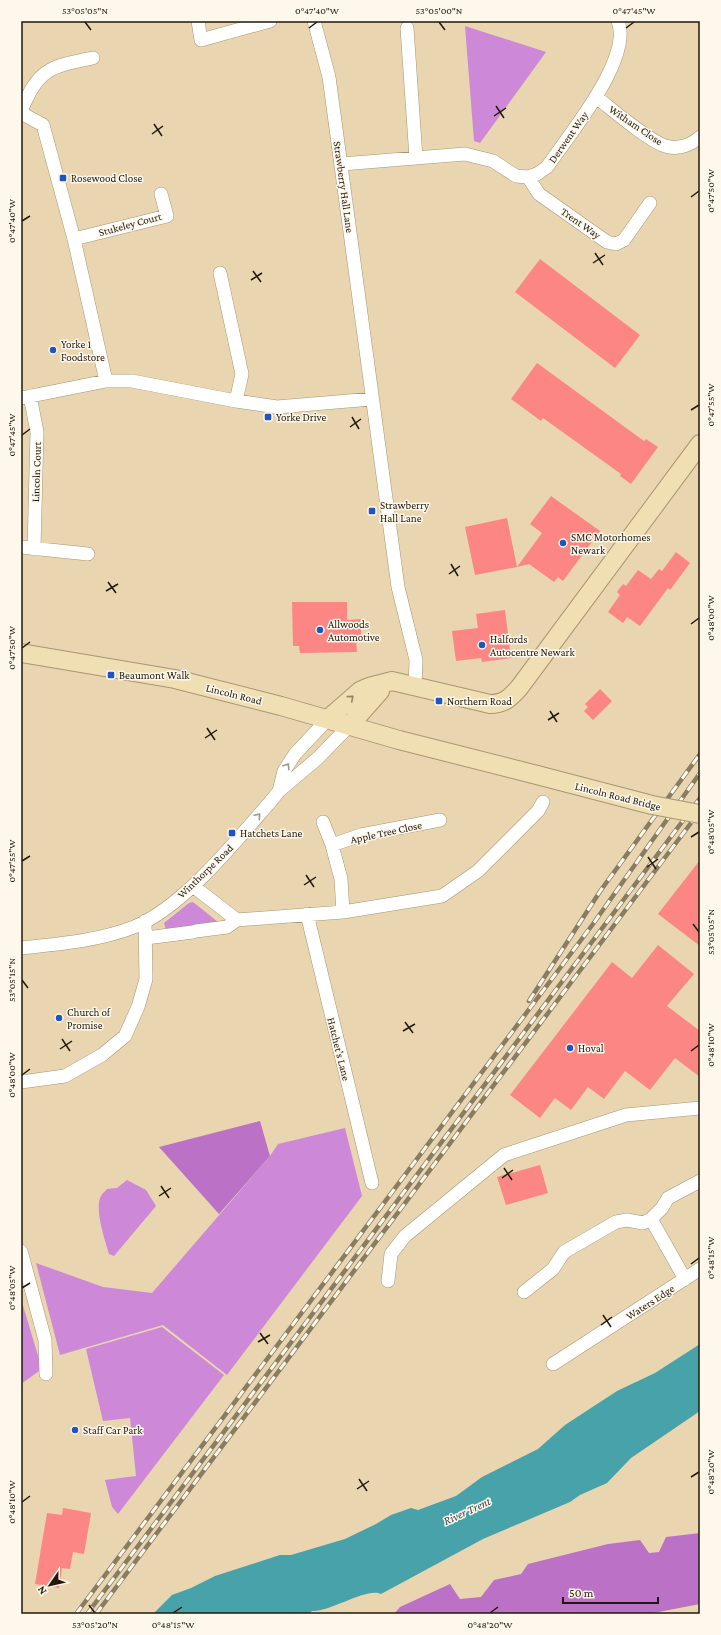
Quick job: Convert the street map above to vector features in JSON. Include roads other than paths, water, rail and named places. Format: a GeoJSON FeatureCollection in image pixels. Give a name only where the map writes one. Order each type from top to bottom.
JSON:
{"type":"FeatureCollection","features":[{"type":"Feature","properties":{"kind":"main road"},"geometry":{"type":"LineString","coordinates":[[328,719],[360,691],[392,681],[490,704],[500,704],[509,699],[524,682],[700,444]]}},
{"type":"Feature","properties":{"kind":"main road","name":"Lincoln Road"},"geometry":{"type":"LineString","coordinates":[[21,653],[175,679],[328,719],[349,726]]}},
{"type":"Feature","properties":{"kind":"main road"},"geometry":{"type":"LineString","coordinates":[[349,726],[380,690],[379,685]]}},
{"type":"Feature","properties":{"kind":"main road","name":"Lincoln Road Bridge"},"geometry":{"type":"LineString","coordinates":[[349,726],[652,805],[700,814]]}},
{"type":"Feature","properties":{"kind":"street"},"geometry":{"type":"LineString","coordinates":[[198,21],[201,40],[270,21]]}},
{"type":"Feature","properties":{"kind":"street","name":"Strawberry Hall Lane"},"geometry":{"type":"LineString","coordinates":[[314,21],[329,77],[342,164],[398,587],[416,660],[415,686]]}},
{"type":"Feature","properties":{"kind":"street","name":"Derwent Way"},"geometry":{"type":"LineString","coordinates":[[528,177],[537,174],[546,167],[596,97],[607,79],[617,54],[621,34],[618,21]]}},
{"type":"Feature","properties":{"kind":"street"},"geometry":{"type":"LineString","coordinates":[[407,28],[416,158]]}},
{"type":"Feature","properties":{"kind":"street"},"geometry":{"type":"LineString","coordinates":[[92,58],[64,64],[44,73],[30,88],[21,112],[42,125],[74,239],[106,381]]}},
{"type":"Feature","properties":{"kind":"street","name":"Witham Close"},"geometry":{"type":"LineString","coordinates":[[596,97],[653,139],[665,146],[681,147],[695,141],[700,136]]}},
{"type":"Feature","properties":{"kind":"street"},"geometry":{"type":"LineString","coordinates":[[342,164],[465,154],[493,161],[516,176],[528,177]]}},
{"type":"Feature","properties":{"kind":"street","name":"Trent Way"},"geometry":{"type":"LineString","coordinates":[[528,177],[539,194],[607,242],[616,244],[624,240],[650,203]]}},
{"type":"Feature","properties":{"kind":"street","name":"Stukeley Court"},"geometry":{"type":"LineString","coordinates":[[74,239],[166,216],[161,194]]}},
{"type":"Feature","properties":{"kind":"street"},"geometry":{"type":"LineString","coordinates":[[220,273],[242,374],[236,401]]}},
{"type":"Feature","properties":{"kind":"street"},"geometry":{"type":"LineString","coordinates":[[26,397],[106,381],[132,381],[236,401],[277,407],[372,399]]}},
{"type":"Feature","properties":{"kind":"street","name":"Lincoln Court"},"geometry":{"type":"LineString","coordinates":[[26,397],[37,432],[27,548],[88,554]]}},
{"type":"Feature","properties":{"kind":"street","name":"Winthorpe Road"},"geometry":{"type":"LineString","coordinates":[[279,791],[284,771],[295,754],[328,719]]}},
{"type":"Feature","properties":{"kind":"street","name":"Winthorpe Road"},"geometry":{"type":"LineString","coordinates":[[21,948],[94,939],[134,927],[161,912],[193,886],[246,830],[279,791],[318,758],[349,726]]}},
{"type":"Feature","properties":{"kind":"street"},"geometry":{"type":"LineString","coordinates":[[146,938],[227,927],[237,920],[343,912],[442,896],[478,871],[538,811],[543,802]]}},
{"type":"Feature","properties":{"kind":"street","name":"Apple Tree Close"},"geometry":{"type":"LineString","coordinates":[[332,845],[361,835],[440,820]]}},
{"type":"Feature","properties":{"kind":"street"},"geometry":{"type":"LineString","coordinates":[[323,822],[332,845],[341,879],[343,912]]}},
{"type":"Feature","properties":{"kind":"street"},"geometry":{"type":"LineString","coordinates":[[193,886],[237,920]]}},
{"type":"Feature","properties":{"kind":"street","name":"Hatchet's Lane"},"geometry":{"type":"LineString","coordinates":[[307,914],[372,1183]]}},
{"type":"Feature","properties":{"kind":"street"},"geometry":{"type":"LineString","coordinates":[[21,1082],[64,1076],[102,1055],[125,1036],[138,1007],[146,979],[145,921]]}},
{"type":"Feature","properties":{"kind":"street"},"geometry":{"type":"LineString","coordinates":[[388,1281],[391,1254],[401,1240],[504,1155],[626,1115],[700,1108]]}},
{"type":"Feature","properties":{"kind":"street"},"geometry":{"type":"LineString","coordinates":[[524,1292],[553,1269],[564,1252],[616,1222],[627,1220],[643,1223],[651,1219],[662,1208],[668,1198],[700,1181]]}},
{"type":"Feature","properties":{"kind":"street","name":"Waters Edge"},"geometry":{"type":"LineString","coordinates":[[651,1219],[685,1279]]}},
{"type":"Feature","properties":{"kind":"street"},"geometry":{"type":"LineString","coordinates":[[21,1251],[45,1340],[46,1374]]}},
{"type":"Feature","properties":{"kind":"street","name":"Waters Edge"},"geometry":{"type":"LineString","coordinates":[[553,1364],[700,1269]]}},
{"type":"Feature","properties":{"kind":"water","name":"River Trent"},"geometry":{"type":"Polygon","coordinates":[[[700,1344],[700,1411],[631,1458],[607,1483],[580,1495],[570,1502],[483,1539],[381,1594],[367,1594],[319,1611],[312,1611],[308,1614],[153,1614],[172,1595],[191,1588],[215,1576],[280,1555],[291,1555],[345,1539],[391,1515],[411,1508],[418,1510],[456,1496],[482,1477],[538,1449],[565,1425],[617,1391],[655,1373],[700,1344]]]}},
{"type":"Feature","properties":{"kind":"railway"},"geometry":{"type":"LineString","coordinates":[[529,1001],[601,890],[700,754]]}},
{"type":"Feature","properties":{"kind":"railway"},"geometry":{"type":"LineString","coordinates":[[76,1614],[593,924],[700,773]]}},
{"type":"Feature","properties":{"kind":"railway"},"geometry":{"type":"LineString","coordinates":[[87,1614],[700,798]]}},
{"type":"Feature","properties":{"kind":"railway"},"geometry":{"type":"LineString","coordinates":[[96,1614],[700,811]]}},
{"type":"Feature","properties":{"kind":"place","name":"Rosewood Close"},"geometry":{"type":"Point","coordinates":[63,178]}},
{"type":"Feature","properties":{"kind":"place","name":"Yorke 1 Foodstore"},"geometry":{"type":"Point","coordinates":[53,350]}},
{"type":"Feature","properties":{"kind":"place","name":"Yorke Drive"},"geometry":{"type":"Point","coordinates":[268,417]}},
{"type":"Feature","properties":{"kind":"place","name":"Strawberry Hall Lane"},"geometry":{"type":"Point","coordinates":[372,511]}},
{"type":"Feature","properties":{"kind":"place","name":"SMC Motorhomes Newark"},"geometry":{"type":"Point","coordinates":[563,543]}},
{"type":"Feature","properties":{"kind":"place","name":"Allwoods Automotive"},"geometry":{"type":"Point","coordinates":[320,630]}},
{"type":"Feature","properties":{"kind":"place","name":"Halfords Autocentre Newark"},"geometry":{"type":"Point","coordinates":[482,645]}},
{"type":"Feature","properties":{"kind":"place","name":"Beaumont Walk"},"geometry":{"type":"Point","coordinates":[111,675]}},
{"type":"Feature","properties":{"kind":"place","name":"Northern Road"},"geometry":{"type":"Point","coordinates":[439,701]}},
{"type":"Feature","properties":{"kind":"place","name":"Hatchets Lane"},"geometry":{"type":"Point","coordinates":[232,833]}},
{"type":"Feature","properties":{"kind":"place","name":"Church of Promise"},"geometry":{"type":"Point","coordinates":[59,1018]}},
{"type":"Feature","properties":{"kind":"place","name":"Hoval"},"geometry":{"type":"Point","coordinates":[570,1048]}},
{"type":"Feature","properties":{"kind":"place","name":"Staff Car Park"},"geometry":{"type":"Point","coordinates":[75,1430]}}]}
